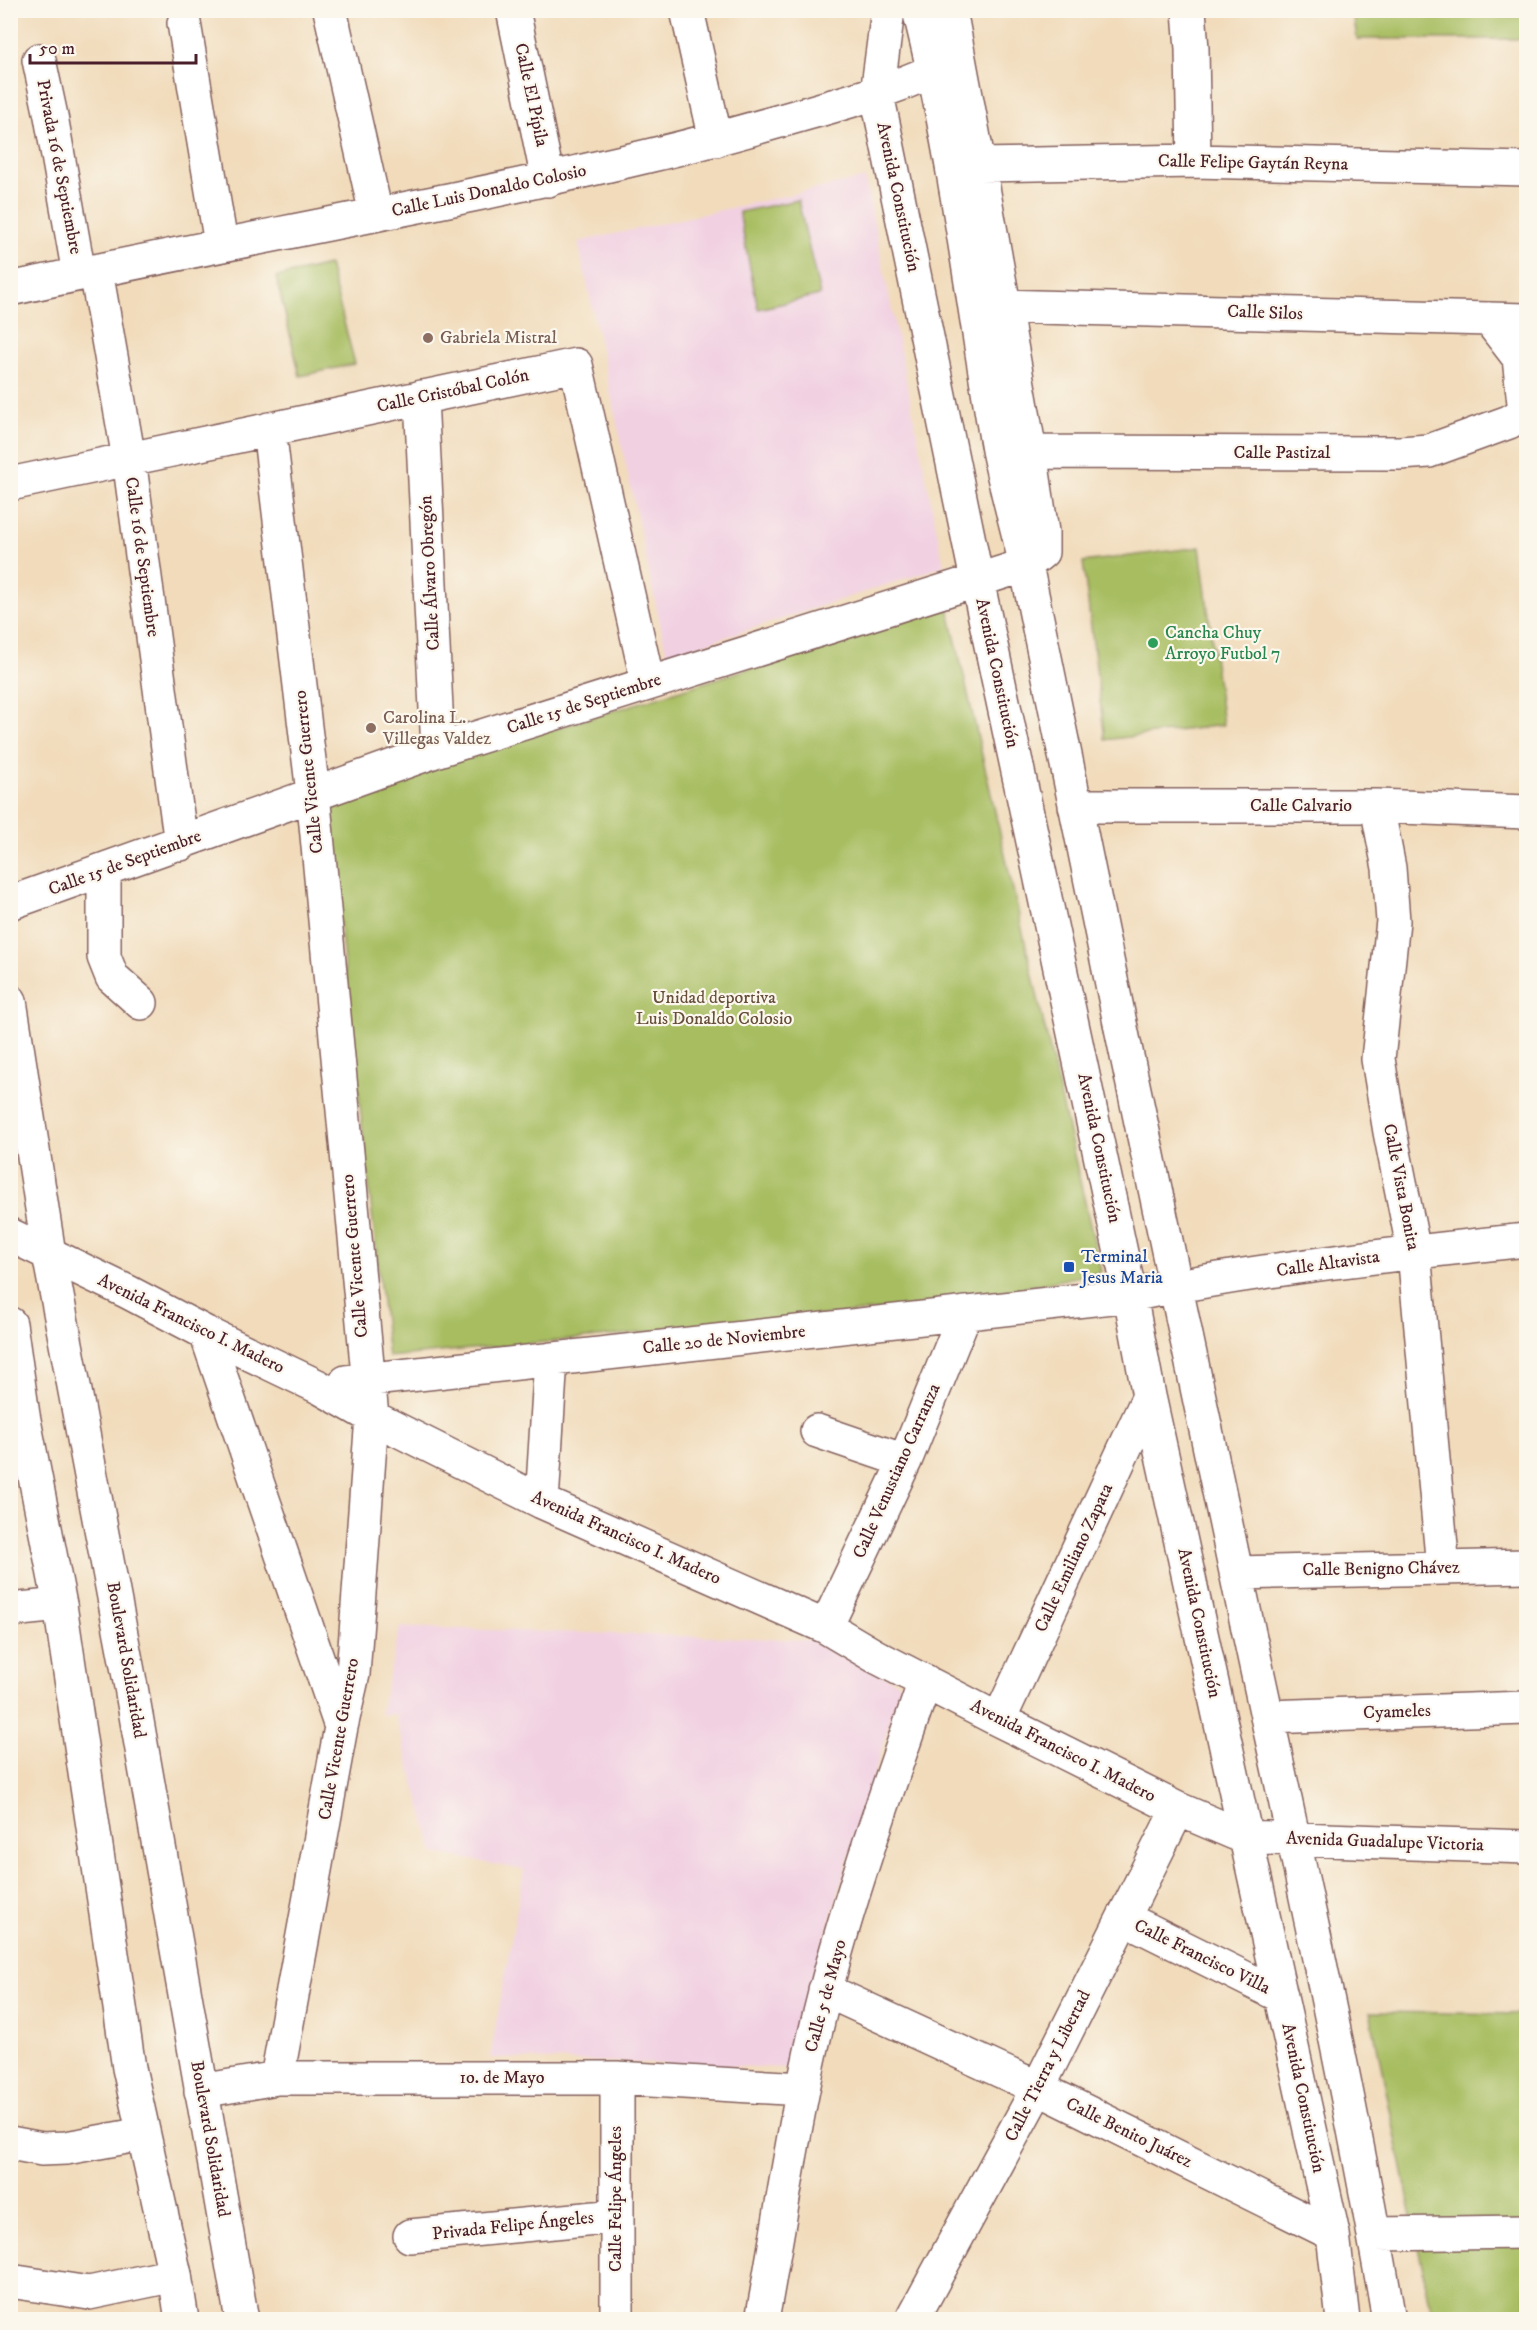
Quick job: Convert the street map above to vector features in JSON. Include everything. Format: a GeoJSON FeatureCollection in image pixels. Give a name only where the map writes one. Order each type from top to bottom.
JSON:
{"type":"FeatureCollection","features":[{"type":"Feature","properties":{"kind":"street"},"geometry":{"type":"LineString","coordinates":[[330,10],[376,214]]}},
{"type":"Feature","properties":{"kind":"street","name":"Calle El Pípila"},"geometry":{"type":"LineString","coordinates":[[513,10],[548,180]]}},
{"type":"Feature","properties":{"kind":"street"},"geometry":{"type":"LineString","coordinates":[[687,10],[716,140]]}},
{"type":"Feature","properties":{"kind":"street","name":"Avenida Constitución"},"geometry":{"type":"LineString","coordinates":[[888,10],[877,94],[977,580],[1130,1295],[1149,1396],[1333,2234],[1343,2319]]}},
{"type":"Feature","properties":{"kind":"street"},"geometry":{"type":"LineString","coordinates":[[919,10],[947,64],[979,165],[1042,532],[1042,552],[1026,565]]}},
{"type":"Feature","properties":{"kind":"street"},"geometry":{"type":"LineString","coordinates":[[950,10],[947,64],[953,162],[999,452],[1026,565],[1175,1286],[1293,1839],[1375,2234],[1389,2319]]}},
{"type":"Feature","properties":{"kind":"street"},"geometry":{"type":"LineString","coordinates":[[1189,10],[1194,161]]}},
{"type":"Feature","properties":{"kind":"street"},"geometry":{"type":"LineString","coordinates":[[184,23],[221,244]]}},
{"type":"Feature","properties":{"kind":"street","name":"Privada 16 de Septiembre"},"geometry":{"type":"LineString","coordinates":[[39,60],[87,272]]}},
{"type":"Feature","properties":{"kind":"street","name":"Calle Luis Donaldo Colosio"},"geometry":{"type":"LineString","coordinates":[[10,289],[221,244],[548,180],[716,140],[877,94],[947,64]]}},
{"type":"Feature","properties":{"kind":"street","name":"Calle Felipe Gaytán Reyna"},"geometry":{"type":"LineString","coordinates":[[979,165],[1194,161],[1527,170]]}},
{"type":"Feature","properties":{"kind":"street","name":"Calle 16 de Septiembre"},"geometry":{"type":"LineString","coordinates":[[87,272],[129,459],[181,844]]}},
{"type":"Feature","properties":{"kind":"street","name":"Calle Silos"},"geometry":{"type":"LineString","coordinates":[[1003,306],[1527,320]]}},
{"type":"Feature","properties":{"kind":"street"},"geometry":{"type":"LineString","coordinates":[[1489,319],[1519,358],[1526,412]]}},
{"type":"Feature","properties":{"kind":"street","name":"Calle Cristóbal Colón"},"geometry":{"type":"LineString","coordinates":[[10,484],[576,365],[648,684]]}},
{"type":"Feature","properties":{"kind":"street","name":"Calle Álvaro Obregón"},"geometry":{"type":"LineString","coordinates":[[422,397],[438,750]]}},
{"type":"Feature","properties":{"kind":"street","name":"Calle Pastizal"},"geometry":{"type":"LineString","coordinates":[[1030,452],[1400,453],[1429,451],[1509,422],[1526,412]]}},
{"type":"Feature","properties":{"kind":"street","name":"Calle Vicente Guerrero"},"geometry":{"type":"LineString","coordinates":[[269,429],[313,793],[372,1417],[353,1674],[341,1727],[277,2078]]}},
{"type":"Feature","properties":{"kind":"street","name":"Calle 15 de Septiembre"},"geometry":{"type":"LineString","coordinates":[[10,903],[104,872],[313,793],[438,750],[1026,565]]}},
{"type":"Feature","properties":{"kind":"street","name":"Calle Calvario"},"geometry":{"type":"LineString","coordinates":[[1075,806],[1377,806],[1527,812]]}},
{"type":"Feature","properties":{"kind":"street","name":"Calle Vista Bonita"},"geometry":{"type":"LineString","coordinates":[[1377,806],[1389,868],[1393,921],[1378,1059],[1413,1252],[1443,1568]]}},
{"type":"Feature","properties":{"kind":"street"},"geometry":{"type":"LineString","coordinates":[[104,872],[104,957],[112,977],[141,1003]]}},
{"type":"Feature","properties":{"kind":"street","name":"Boulevard Solidaridad"},"geometry":{"type":"LineString","coordinates":[[10,1001],[49,1254],[131,1687],[242,2319]]}},
{"type":"Feature","properties":{"kind":"street","name":"Avenida Francisco I. Madero"},"geometry":{"type":"LineString","coordinates":[[10,1235],[128,1292],[206,1334],[319,1387],[372,1417],[542,1502],[826,1627],[875,1656],[999,1720],[1178,1809],[1244,1836]]}},
{"type":"Feature","properties":{"kind":"street","name":"Calle Altavista"},"geometry":{"type":"LineString","coordinates":[[1130,1295],[1175,1286],[1413,1252],[1527,1240]]}},
{"type":"Feature","properties":{"kind":"street","name":"Calle 20 de Noviembre"},"geometry":{"type":"LineString","coordinates":[[319,1387],[367,1378],[1130,1295]]}},
{"type":"Feature","properties":{"kind":"street","name":"Calle Venustiano Carranza"},"geometry":{"type":"LineString","coordinates":[[826,1627],[905,1461],[965,1313]]}},
{"type":"Feature","properties":{"kind":"street"},"geometry":{"type":"LineString","coordinates":[[10,1324],[17,1416],[60,1605],[129,2068],[175,2275],[182,2319]]}},
{"type":"Feature","properties":{"kind":"street"},"geometry":{"type":"LineString","coordinates":[[206,1334],[341,1727]]}},
{"type":"Feature","properties":{"kind":"street"},"geometry":{"type":"LineString","coordinates":[[542,1502],[551,1359]]}},
{"type":"Feature","properties":{"kind":"street","name":"Calle Emiliano Zapata"},"geometry":{"type":"LineString","coordinates":[[999,1720],[1149,1396]]}},
{"type":"Feature","properties":{"kind":"street"},"geometry":{"type":"LineString","coordinates":[[817,1431],[905,1461]]}},
{"type":"Feature","properties":{"kind":"street","name":"Calle Benigno Chávez"},"geometry":{"type":"LineString","coordinates":[[1236,1573],[1527,1566]]}},
{"type":"Feature","properties":{"kind":"street"},"geometry":{"type":"LineString","coordinates":[[10,1610],[60,1605]]}},
{"type":"Feature","properties":{"kind":"street","name":"Calle 5 de Mayo"},"geometry":{"type":"LineString","coordinates":[[762,2319],[803,2089],[825,1990],[870,1845],[925,1681]]}},
{"type":"Feature","properties":{"kind":"street","name":"Cyameles"},"geometry":{"type":"LineString","coordinates":[[1267,1717],[1527,1708]]}},
{"type":"Feature","properties":{"kind":"street","name":"Calle Tierra y Libertad"},"geometry":{"type":"LineString","coordinates":[[912,2319],[1038,2088],[1178,1809]]}},
{"type":"Feature","properties":{"kind":"street","name":"Avenida Guadalupe Victoria"},"geometry":{"type":"LineString","coordinates":[[1244,1836],[1527,1847]]}},
{"type":"Feature","properties":{"kind":"street","name":"Calle Francisco Villa"},"geometry":{"type":"LineString","coordinates":[[1124,1918],[1281,1996]]}},
{"type":"Feature","properties":{"kind":"street","name":"Calle Benito Juárez"},"geometry":{"type":"LineString","coordinates":[[825,1990],[1038,2088],[1333,2234]]}},
{"type":"Feature","properties":{"kind":"street","name":"1o. de Mayo"},"geometry":{"type":"LineString","coordinates":[[201,2091],[277,2078],[617,2078],[803,2089]]}},
{"type":"Feature","properties":{"kind":"street","name":"Calle Felipe Ángeles"},"geometry":{"type":"LineString","coordinates":[[617,2078],[617,2319]]}},
{"type":"Feature","properties":{"kind":"street"},"geometry":{"type":"LineString","coordinates":[[10,2143],[42,2149],[66,2148],[142,2134]]}},
{"type":"Feature","properties":{"kind":"street","name":"Privada Felipe Ángeles"},"geometry":{"type":"LineString","coordinates":[[410,2236],[616,2216]]}},
{"type":"Feature","properties":{"kind":"street"},"geometry":{"type":"LineString","coordinates":[[1375,2234],[1527,2232]]}},
{"type":"Feature","properties":{"kind":"street"},"geometry":{"type":"LineString","coordinates":[[10,2281],[89,2293],[175,2275]]}},
{"type":"Feature","properties":{"kind":"shaded area"},"geometry":{"type":"Polygon","coordinates":[[[865,178],[944,566],[667,656],[578,242],[865,178]]]}},
{"type":"Feature","properties":{"kind":"shaded area"},"geometry":{"type":"Polygon","coordinates":[[[400,1627],[810,1640],[901,1684],[786,2068],[490,2058],[524,1870],[434,1853],[395,1715],[380,1714],[400,1627]]]}},
{"type":"Feature","properties":{"kind":"green space"},"geometry":{"type":"Polygon","coordinates":[[[1353,11],[1526,11],[1526,39],[1357,39],[1353,11]]]}},
{"type":"Feature","properties":{"kind":"green space"},"geometry":{"type":"Polygon","coordinates":[[[798,200],[820,295],[758,309],[739,212],[798,200]]]}},
{"type":"Feature","properties":{"kind":"green space"},"geometry":{"type":"Polygon","coordinates":[[[329,265],[355,364],[300,376],[276,277],[329,265]]]}},
{"type":"Feature","properties":{"kind":"green space","name":"Cancha Chuy Arroyo Futbol 7"},"geometry":{"type":"Polygon","coordinates":[[[1200,547],[1223,725],[1105,740],[1083,562],[1200,547]]]}},
{"type":"Feature","properties":{"kind":"green space","name":"Unidad deportiva Luis Donaldo Colosio"},"geometry":{"type":"Polygon","coordinates":[[[948,607],[1101,1272],[943,1304],[388,1357],[326,800],[948,607]]]}},
{"type":"Feature","properties":{"kind":"green space"},"geometry":{"type":"Polygon","coordinates":[[[1370,2012],[1526,2014],[1526,2319],[1433,2319],[1370,2012]]]}},
{"type":"Feature","properties":{"kind":"place","name":"Gabriela Mistral"},"geometry":{"type":"Point","coordinates":[428,338]}},
{"type":"Feature","properties":{"kind":"place","name":"Cancha Chuy Arroyo Futbol 7"},"geometry":{"type":"Point","coordinates":[1153,643]}},
{"type":"Feature","properties":{"kind":"place","name":"Carolina L. Villegas Valdez"},"geometry":{"type":"Point","coordinates":[371,728]}},
{"type":"Feature","properties":{"kind":"place","name":"Terminal Jesus Maria"},"geometry":{"type":"Point","coordinates":[1069,1267]}}]}
